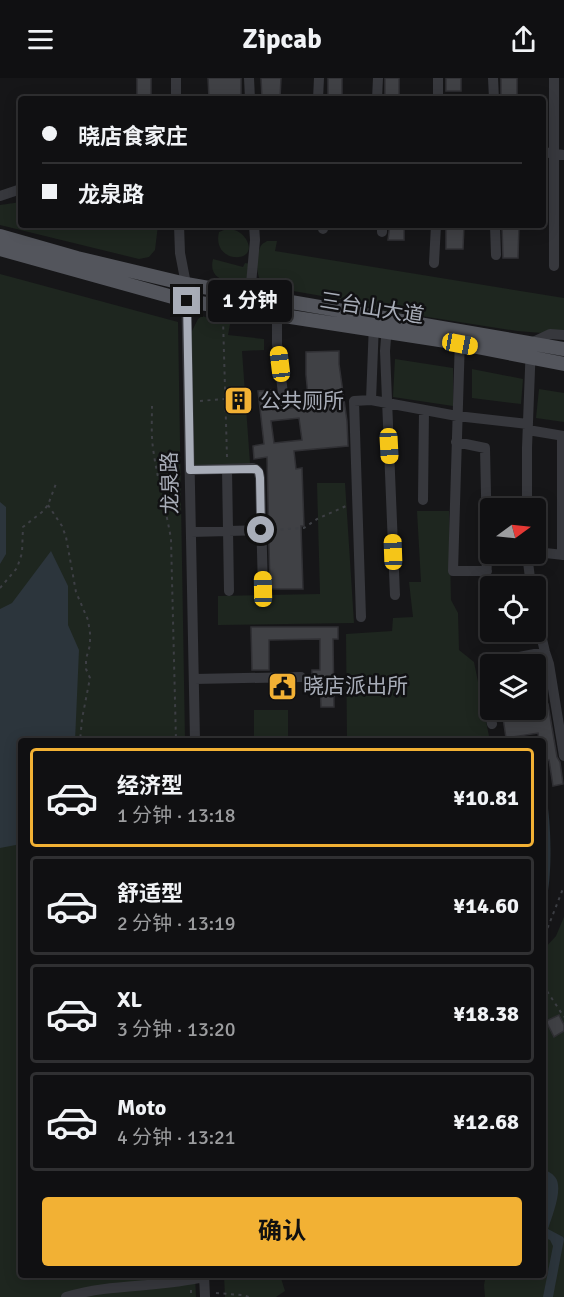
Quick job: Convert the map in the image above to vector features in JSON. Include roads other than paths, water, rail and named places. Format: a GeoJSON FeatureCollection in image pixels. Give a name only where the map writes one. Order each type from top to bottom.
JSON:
{"type":"FeatureCollection","features":[{"type":"Feature","properties":{"kind":"main road","name":"三台山大道"},"geometry":{"type":"LineString","coordinates":[[0,236],[77,258],[186,284],[250,295],[381,324],[531,350],[564,363]]}},
{"type":"Feature","properties":{"kind":"main road","name":"三台山大道"},"geometry":{"type":"LineString","coordinates":[[0,249],[187,301],[277,315],[381,324]]}},
{"type":"Feature","properties":{"kind":"main road","name":"三台山大道"},"geometry":{"type":"LineString","coordinates":[[531,350],[564,348]]}},
{"type":"Feature","properties":{"kind":"street"},"geometry":{"type":"LineString","coordinates":[[176,78],[176,96]]}},
{"type":"Feature","properties":{"kind":"street"},"geometry":{"type":"LineString","coordinates":[[249,78],[250,96]]}},
{"type":"Feature","properties":{"kind":"street"},"geometry":{"type":"LineString","coordinates":[[318,96],[319,78]]}},
{"type":"Feature","properties":{"kind":"street"},"geometry":{"type":"LineString","coordinates":[[377,96],[378,78]]}},
{"type":"Feature","properties":{"kind":"street"},"geometry":{"type":"LineString","coordinates":[[438,78],[438,96]]}},
{"type":"Feature","properties":{"kind":"street"},"geometry":{"type":"LineString","coordinates":[[494,78],[494,96]]}},
{"type":"Feature","properties":{"kind":"street"},"geometry":{"type":"LineString","coordinates":[[554,78],[554,266]]}},
{"type":"Feature","properties":{"kind":"street"},"geometry":{"type":"LineString","coordinates":[[0,196],[18,190]]}},
{"type":"Feature","properties":{"kind":"street","name":"龙泉路"},"geometry":{"type":"LineString","coordinates":[[179,228],[187,301],[195,738]]}},
{"type":"Feature","properties":{"kind":"street"},"geometry":{"type":"LineString","coordinates":[[250,295],[254,228]]}},
{"type":"Feature","properties":{"kind":"street"},"geometry":{"type":"LineString","coordinates":[[434,263],[436,228]]}},
{"type":"Feature","properties":{"kind":"street"},"geometry":{"type":"LineString","coordinates":[[495,228],[496,255]]}},
{"type":"Feature","properties":{"kind":"street"},"geometry":{"type":"LineString","coordinates":[[277,315],[277,344],[284,402]]}},
{"type":"Feature","properties":{"kind":"street"},"geometry":{"type":"LineString","coordinates":[[370,400],[381,324]]}},
{"type":"Feature","properties":{"kind":"street"},"geometry":{"type":"LineString","coordinates":[[381,324],[385,351],[395,595]]}},
{"type":"Feature","properties":{"kind":"street"},"geometry":{"type":"LineString","coordinates":[[527,498],[531,350],[550,334],[564,335]]}},
{"type":"Feature","properties":{"kind":"street"},"geometry":{"type":"LineString","coordinates":[[460,337],[453,571],[487,571]]}},
{"type":"Feature","properties":{"kind":"street"},"geometry":{"type":"LineString","coordinates":[[361,617],[354,401],[370,400],[528,427],[563,436],[563,555],[546,553]]}},
{"type":"Feature","properties":{"kind":"street"},"geometry":{"type":"LineString","coordinates":[[423,500],[424,410]]}},
{"type":"Feature","properties":{"kind":"street"},"geometry":{"type":"LineString","coordinates":[[456,442],[485,448],[487,576]]}},
{"type":"Feature","properties":{"kind":"street"},"geometry":{"type":"LineString","coordinates":[[190,470],[252,468],[259,472],[263,589]]}},
{"type":"Feature","properties":{"kind":"street"},"geometry":{"type":"LineString","coordinates":[[227,469],[229,591]]}},
{"type":"Feature","properties":{"kind":"street"},"geometry":{"type":"LineString","coordinates":[[191,532],[261,530]]}},
{"type":"Feature","properties":{"kind":"street"},"geometry":{"type":"LineString","coordinates":[[543,642],[560,705],[564,756]]}},
{"type":"Feature","properties":{"kind":"street"},"geometry":{"type":"LineString","coordinates":[[492,724],[484,682],[484,668],[492,662],[545,652]]}},
{"type":"Feature","properties":{"kind":"street"},"geometry":{"type":"LineString","coordinates":[[194,679],[301,677]]}},
{"type":"Feature","properties":{"kind":"street"},"geometry":{"type":"LineString","coordinates":[[66,1297],[116,1287],[197,1278]]}},
{"type":"Feature","properties":{"kind":"street"},"geometry":{"type":"LineString","coordinates":[[204,1278],[205,1295]]}},
{"type":"Feature","properties":{"kind":"place","name":"公共厕所"},"geometry":{"type":"Point","coordinates":[239,401]}},
{"type":"Feature","properties":{"kind":"place","name":"晓店派出所"},"geometry":{"type":"Point","coordinates":[282,686]}}]}
